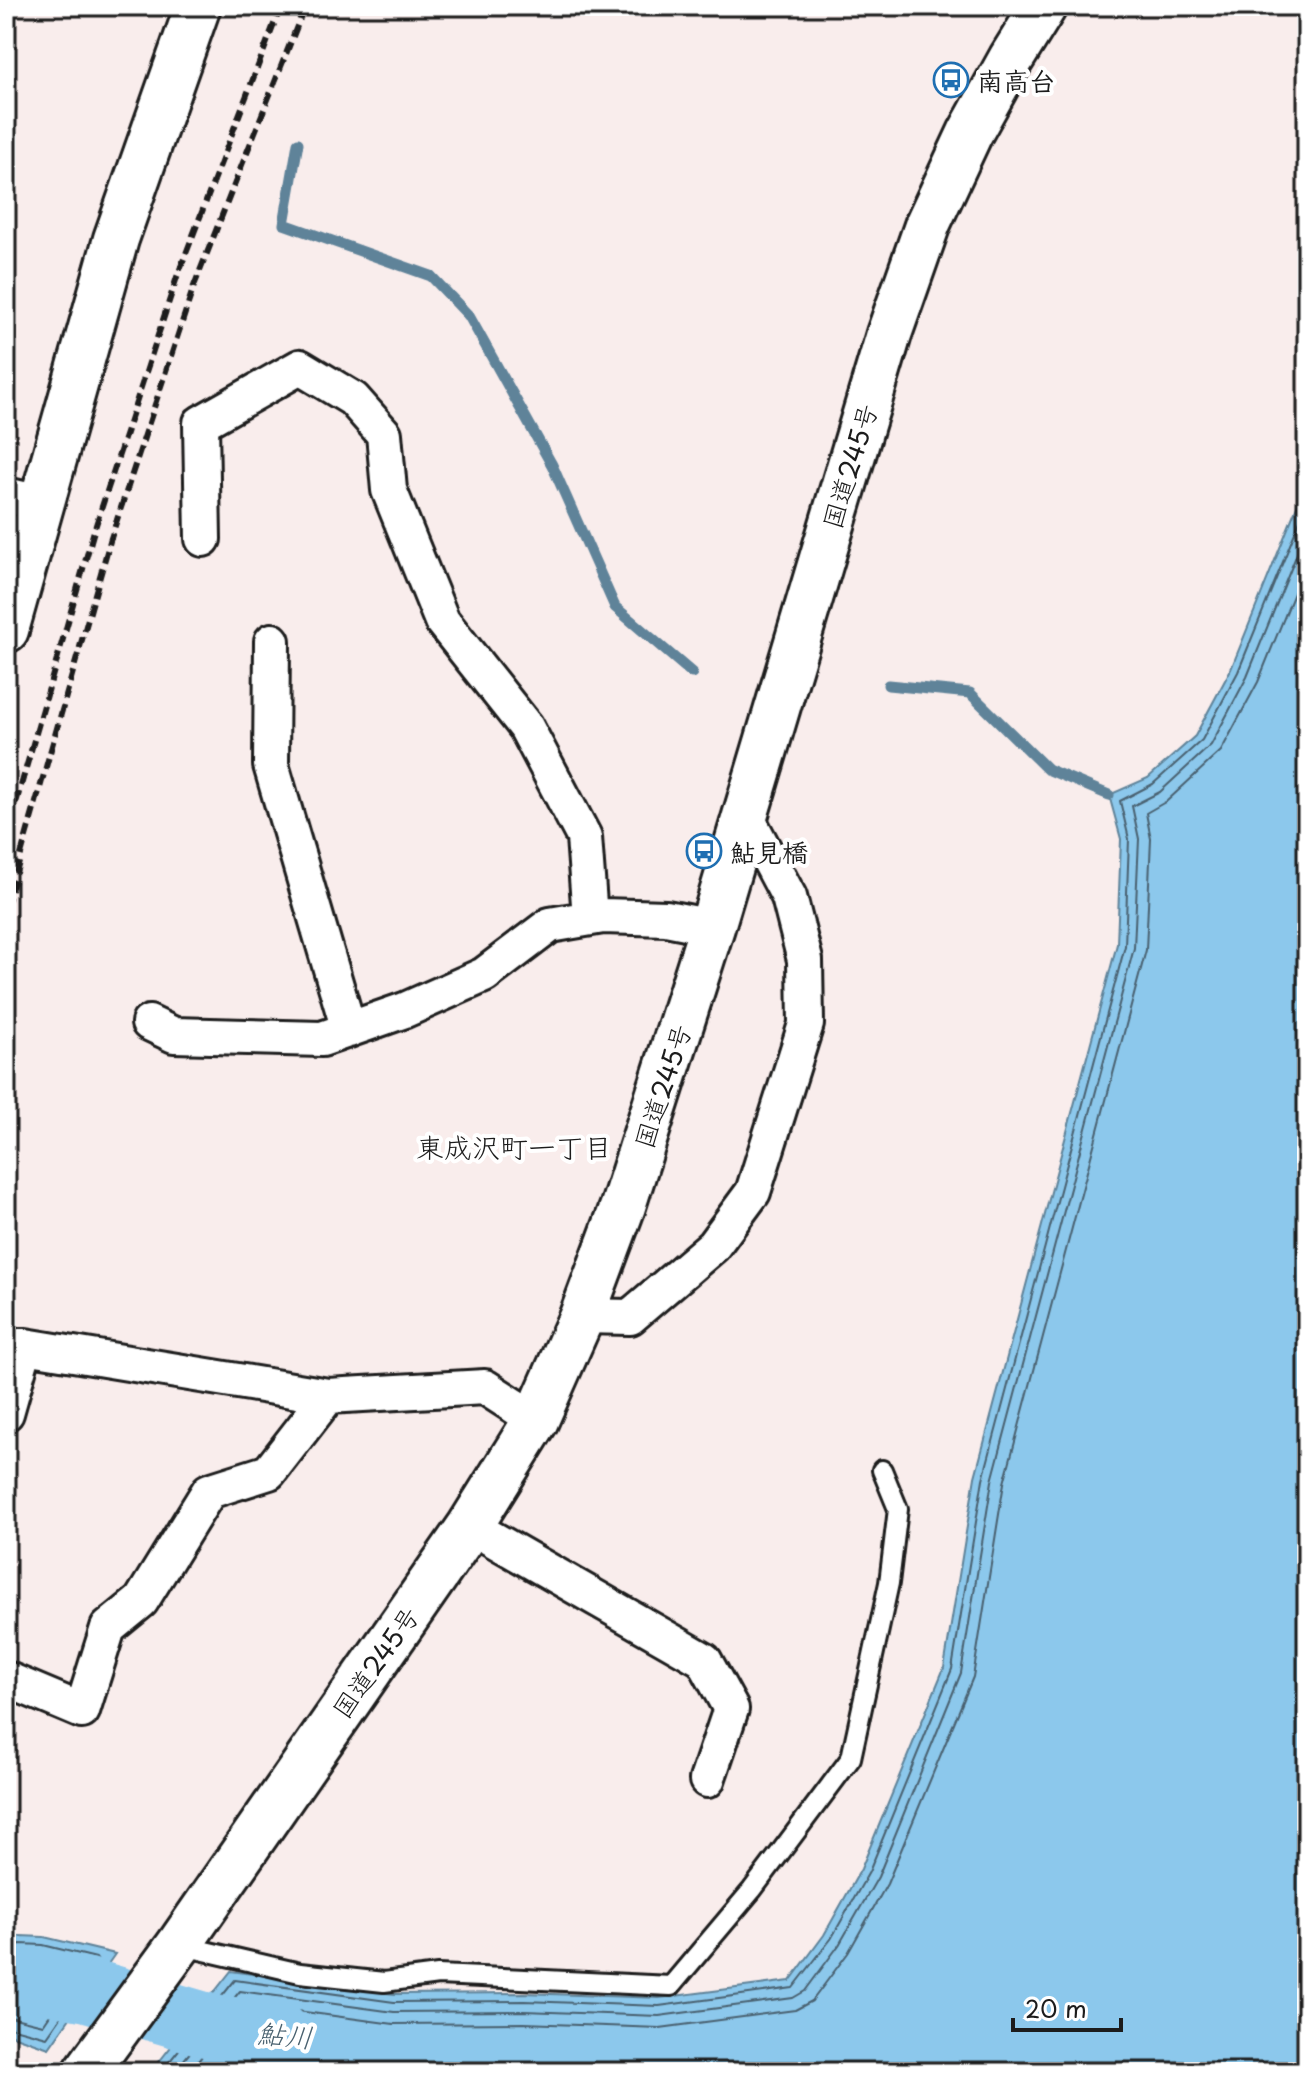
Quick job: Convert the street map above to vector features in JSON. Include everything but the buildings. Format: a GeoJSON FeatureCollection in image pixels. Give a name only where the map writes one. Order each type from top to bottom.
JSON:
{"type":"FeatureCollection","features":[{"type":"Feature","properties":{"kind":"main road"},"geometry":{"type":"LineString","coordinates":[[6,630],[23,499],[198,6]]}},
{"type":"Feature","properties":{"kind":"main road","name":"国道245号"},"geometry":{"type":"LineString","coordinates":[[88,2069],[177,1949],[470,1526],[536,1420],[582,1316],[623,1206],[712,927],[889,334],[928,223],[970,133],[1044,6]]}},
{"type":"Feature","properties":{"kind":"street"},"geometry":{"type":"LineString","coordinates":[[203,539],[201,423],[300,367],[353,399],[384,434],[389,490],[442,621],[526,727],[584,837],[590,918]]}},
{"type":"Feature","properties":{"kind":"street"},"geometry":{"type":"LineString","coordinates":[[272,641],[271,765],[349,1030]]}},
{"type":"Feature","properties":{"kind":"street"},"geometry":{"type":"LineString","coordinates":[[582,1316],[630,1317],[713,1246],[753,1192],[806,1024],[805,960],[789,897],[745,814]]}},
{"type":"Feature","properties":{"kind":"street"},"geometry":{"type":"LineString","coordinates":[[149,1023],[174,1035],[322,1039],[405,1010],[484,975],[550,925],[603,916],[666,918],[712,927]]}},
{"type":"Feature","properties":{"kind":"street"},"geometry":{"type":"LineString","coordinates":[[6,1413],[15,1346],[328,1396],[485,1387],[536,1420]]}},
{"type":"Feature","properties":{"kind":"street"},"geometry":{"type":"LineString","coordinates":[[6,1679],[82,1711],[108,1628],[141,1601],[209,1491],[269,1472],[328,1396]]}},
{"type":"Feature","properties":{"kind":"street"},"geometry":{"type":"LineString","coordinates":[[470,1526],[704,1660],[731,1709],[707,1780]]}},
{"type":"Feature","properties":{"kind":"lane"},"geometry":{"type":"LineString","coordinates":[[177,1949],[300,1973],[384,1982],[438,1975],[671,1986],[752,1890],[851,1758],[889,1583],[898,1509],[882,1470]]}},
{"type":"Feature","properties":{"kind":"water"},"geometry":{"type":"Polygon","coordinates":[[[1307,481],[1307,2072],[151,2072],[231,1971],[394,1994],[524,1993],[659,1998],[790,1981],[824,1935],[861,1869],[944,1668],[975,1477],[1117,944],[1121,839],[1109,795],[1148,778],[1195,736],[1231,669],[1307,481]]]}},
{"type":"Feature","properties":{"kind":"water"},"geometry":{"type":"Polygon","coordinates":[[[44,1937],[115,1954],[49,2048],[6,2033],[6,1939],[44,1937]]]}},
{"type":"Feature","properties":{"kind":"waterway"},"geometry":{"type":"LineString","coordinates":[[298,143],[284,224],[431,276],[469,316],[552,465],[615,607],[692,673]]}},
{"type":"Feature","properties":{"kind":"waterway"},"geometry":{"type":"LineString","coordinates":[[888,685],[970,693],[1047,769],[1109,795]]}},
{"type":"Feature","properties":{"kind":"waterway","name":"鮎川"},"geometry":{"type":"LineString","coordinates":[[6,1985],[40,1981],[88,1990],[214,2027],[277,2033]]}},
{"type":"Feature","properties":{"kind":"railway"},"geometry":{"type":"LineString","coordinates":[[6,838],[93,534],[177,277],[281,6]]}},
{"type":"Feature","properties":{"kind":"railway"},"geometry":{"type":"LineString","coordinates":[[6,908],[110,541],[194,286],[305,6]]}},
{"type":"Feature","properties":{"kind":"place","name":"南高台"},"geometry":{"type":"Point","coordinates":[951,80]}},
{"type":"Feature","properties":{"kind":"place","name":"鮎見橋"},"geometry":{"type":"Point","coordinates":[704,851]}},
{"type":"Feature","properties":{"kind":"district","name":"東成沢町一丁目"},"geometry":{"type":"Point","coordinates":[514,1146]}}]}
